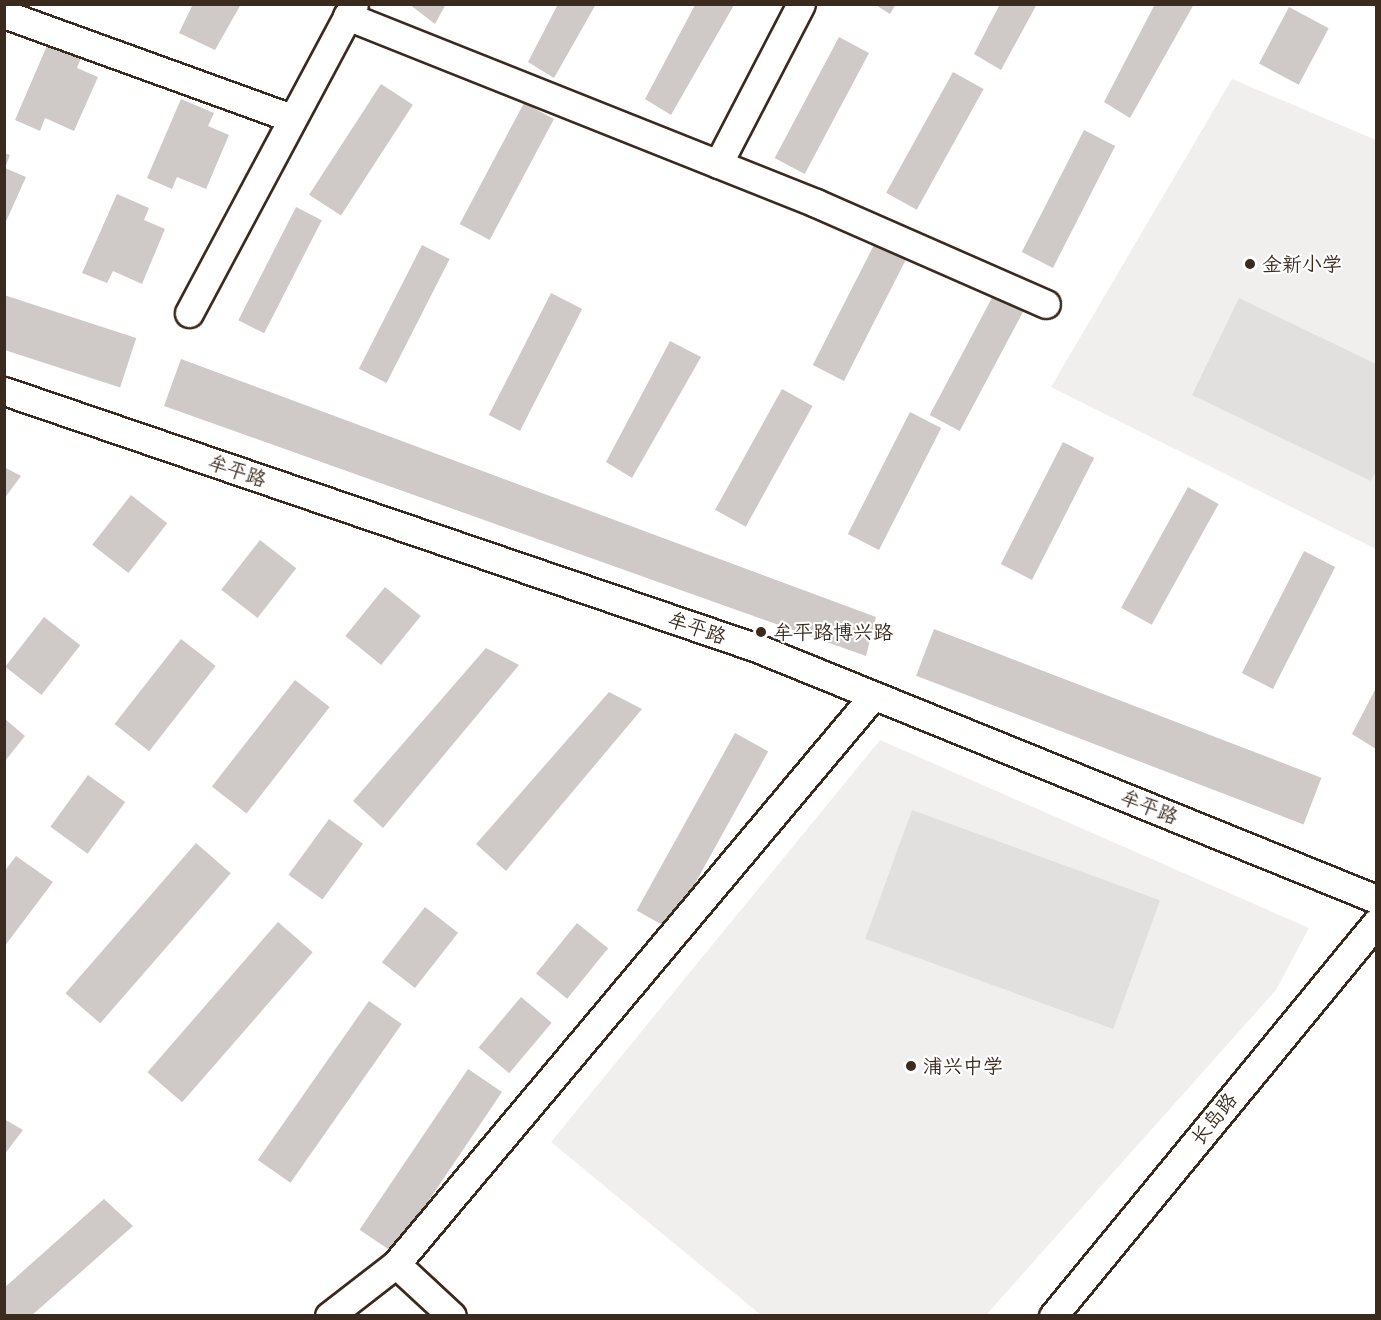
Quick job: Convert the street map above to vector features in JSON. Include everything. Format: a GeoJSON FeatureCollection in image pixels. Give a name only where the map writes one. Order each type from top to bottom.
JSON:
{"type":"FeatureCollection","features":[{"type":"Feature","properties":{"kind":"street"},"geometry":{"type":"LineString","coordinates":[[718,164],[801,4]]}},
{"type":"Feature","properties":{"kind":"street"},"geometry":{"type":"LineString","coordinates":[[189,312],[350,10],[1046,304]]}},
{"type":"Feature","properties":{"kind":"street"},"geometry":{"type":"LineString","coordinates":[[4,14],[291,118]]}},
{"type":"Feature","properties":{"kind":"street","name":"牟平路"},"geometry":{"type":"LineString","coordinates":[[4,391],[757,648],[1377,899]]}},
{"type":"Feature","properties":{"kind":"street"},"geometry":{"type":"LineString","coordinates":[[328,1316],[396,1264],[873,696]]}},
{"type":"Feature","properties":{"kind":"street","name":"长岛路"},"geometry":{"type":"LineString","coordinates":[[1053,1316],[1377,923]]}},
{"type":"Feature","properties":{"kind":"street"},"geometry":{"type":"LineString","coordinates":[[396,1264],[453,1316]]}},
{"type":"Feature","properties":{"kind":"shaded area","name":"金新小学"},"geometry":{"type":"Polygon","coordinates":[[[1232,79],[1376,140],[1376,549],[1051,387],[1232,79]]]}},
{"type":"Feature","properties":{"kind":"shaded area"},"geometry":{"type":"Polygon","coordinates":[[[1239,298],[1376,364],[1376,471],[1371,481],[1192,395],[1239,298]]]}},
{"type":"Feature","properties":{"kind":"shaded area","name":"浦兴中学"},"geometry":{"type":"Polygon","coordinates":[[[880,740],[1309,928],[1276,990],[986,1315],[761,1315],[551,1142],[880,740]]]}},
{"type":"Feature","properties":{"kind":"shaded area"},"geometry":{"type":"Polygon","coordinates":[[[912,810],[1160,900],[1113,1029],[865,939],[912,810]]]}},
{"type":"Feature","properties":{"kind":"building"},"geometry":{"type":"Polygon","coordinates":[[[193,4],[241,4],[215,50],[179,33],[193,4]]]}},
{"type":"Feature","properties":{"kind":"building"},"geometry":{"type":"Polygon","coordinates":[[[409,4],[446,4],[435,24],[409,4]]]}},
{"type":"Feature","properties":{"kind":"building"},"geometry":{"type":"Polygon","coordinates":[[[558,4],[596,4],[554,78],[528,62],[558,4]]]}},
{"type":"Feature","properties":{"kind":"building"},"geometry":{"type":"Polygon","coordinates":[[[874,4],[896,4],[890,14],[874,4]]]}},
{"type":"Feature","properties":{"kind":"building"},"geometry":{"type":"Polygon","coordinates":[[[1000,4],[1037,4],[1001,70],[974,54],[1000,4]]]}},
{"type":"Feature","properties":{"kind":"building"},"geometry":{"type":"Polygon","coordinates":[[[1155,4],[1194,4],[1130,118],[1104,102],[1155,4]]]}},
{"type":"Feature","properties":{"kind":"building"},"geometry":{"type":"Polygon","coordinates":[[[695,5],[734,5],[671,115],[645,99],[695,5]]]}},
{"type":"Feature","properties":{"kind":"building"},"geometry":{"type":"Polygon","coordinates":[[[1289,7],[1329,28],[1299,85],[1259,64],[1289,7]]]}},
{"type":"Feature","properties":{"kind":"building"},"geometry":{"type":"Polygon","coordinates":[[[839,37],[869,53],[805,174],[775,158],[839,37]]]}},
{"type":"Feature","properties":{"kind":"building"},"geometry":{"type":"Polygon","coordinates":[[[49,41],[82,55],[77,68],[98,77],[74,131],[45,118],[40,131],[15,120],[49,41]]]}},
{"type":"Feature","properties":{"kind":"building"},"geometry":{"type":"Polygon","coordinates":[[[953,72],[984,89],[917,210],[886,193],[953,72]]]}},
{"type":"Feature","properties":{"kind":"building"},"geometry":{"type":"Polygon","coordinates":[[[381,84],[413,105],[341,215],[309,195],[381,84]]]}},
{"type":"Feature","properties":{"kind":"building"},"geometry":{"type":"Polygon","coordinates":[[[181,99],[214,113],[208,126],[229,135],[206,189],[177,177],[172,189],[147,178],[181,99]]]}},
{"type":"Feature","properties":{"kind":"building"},"geometry":{"type":"Polygon","coordinates":[[[524,103],[554,119],[490,240],[460,224],[524,103]]]}},
{"type":"Feature","properties":{"kind":"building"},"geometry":{"type":"Polygon","coordinates":[[[1084,130],[1115,146],[1053,268],[1022,252],[1084,130]]]}},
{"type":"Feature","properties":{"kind":"building"},"geometry":{"type":"Polygon","coordinates":[[[4,153],[10,155],[5,168],[26,177],[4,226],[4,153]]]}},
{"type":"Feature","properties":{"kind":"building"},"geometry":{"type":"Polygon","coordinates":[[[117,194],[149,208],[144,220],[165,229],[142,284],[113,271],[107,283],[82,273],[117,194]]]}},
{"type":"Feature","properties":{"kind":"building"},"geometry":{"type":"Polygon","coordinates":[[[296,207],[322,220],[264,333],[238,320],[296,207]]]}},
{"type":"Feature","properties":{"kind":"building"},"geometry":{"type":"Polygon","coordinates":[[[875,243],[906,259],[844,381],[813,365],[875,243]]]}},
{"type":"Feature","properties":{"kind":"building"},"geometry":{"type":"Polygon","coordinates":[[[422,245],[450,259],[387,383],[359,369],[422,245]]]}},
{"type":"Feature","properties":{"kind":"building"},"geometry":{"type":"Polygon","coordinates":[[[551,293],[582,309],[520,431],[489,415],[551,293]]]}},
{"type":"Feature","properties":{"kind":"building"},"geometry":{"type":"Polygon","coordinates":[[[994,294],[1024,310],[960,431],[930,415],[994,294]]]}},
{"type":"Feature","properties":{"kind":"building"},"geometry":{"type":"Polygon","coordinates":[[[4,295],[136,338],[120,387],[4,350],[4,295]]]}},
{"type":"Feature","properties":{"kind":"building"},"geometry":{"type":"Polygon","coordinates":[[[670,341],[701,357],[632,478],[606,462],[670,341]]]}},
{"type":"Feature","properties":{"kind":"building"},"geometry":{"type":"Polygon","coordinates":[[[181,359],[876,617],[866,656],[164,406],[181,359]]]}},
{"type":"Feature","properties":{"kind":"building"},"geometry":{"type":"Polygon","coordinates":[[[782,389],[813,406],[746,527],[715,510],[782,389]]]}},
{"type":"Feature","properties":{"kind":"building"},"geometry":{"type":"Polygon","coordinates":[[[910,412],[941,428],[879,550],[848,534],[910,412]]]}},
{"type":"Feature","properties":{"kind":"building"},"geometry":{"type":"Polygon","coordinates":[[[1063,442],[1094,458],[1032,580],[1001,564],[1063,442]]]}},
{"type":"Feature","properties":{"kind":"building"},"geometry":{"type":"Polygon","coordinates":[[[4,467],[21,476],[4,499],[4,467]]]}},
{"type":"Feature","properties":{"kind":"building"},"geometry":{"type":"Polygon","coordinates":[[[1188,487],[1219,504],[1152,625],[1121,608],[1188,487]]]}},
{"type":"Feature","properties":{"kind":"building"},"geometry":{"type":"Polygon","coordinates":[[[131,495],[167,523],[128,573],[92,545],[131,495]]]}},
{"type":"Feature","properties":{"kind":"building"},"geometry":{"type":"Polygon","coordinates":[[[260,540],[296,568],[257,618],[221,590],[260,540]]]}},
{"type":"Feature","properties":{"kind":"building"},"geometry":{"type":"Polygon","coordinates":[[[1304,551],[1335,567],[1273,689],[1242,673],[1304,551]]]}},
{"type":"Feature","properties":{"kind":"building"},"geometry":{"type":"Polygon","coordinates":[[[385,587],[421,616],[381,665],[345,636],[385,587]]]}},
{"type":"Feature","properties":{"kind":"building"},"geometry":{"type":"Polygon","coordinates":[[[44,617],[80,645],[41,695],[5,667],[44,617]]]}},
{"type":"Feature","properties":{"kind":"building"},"geometry":{"type":"Polygon","coordinates":[[[934,629],[1321,778],[1304,824],[916,676],[934,629]]]}},
{"type":"Feature","properties":{"kind":"building"},"geometry":{"type":"Polygon","coordinates":[[[181,639],[216,666],[149,751],[115,724],[181,639]]]}},
{"type":"Feature","properties":{"kind":"building"},"geometry":{"type":"Polygon","coordinates":[[[486,648],[519,665],[383,828],[353,801],[486,648]]]}},
{"type":"Feature","properties":{"kind":"building"},"geometry":{"type":"Polygon","coordinates":[[[295,680],[330,707],[247,813],[212,786],[295,680]]]}},
{"type":"Feature","properties":{"kind":"building"},"geometry":{"type":"Polygon","coordinates":[[[1376,688],[1376,749],[1352,734],[1376,688]]]}},
{"type":"Feature","properties":{"kind":"building"},"geometry":{"type":"Polygon","coordinates":[[[609,692],[642,709],[506,871],[476,844],[609,692]]]}},
{"type":"Feature","properties":{"kind":"building"},"geometry":{"type":"Polygon","coordinates":[[[5,719],[25,736],[5,761],[5,719]]]}},
{"type":"Feature","properties":{"kind":"building"},"geometry":{"type":"Polygon","coordinates":[[[735,733],[768,751],[670,929],[637,911],[735,733]]]}},
{"type":"Feature","properties":{"kind":"building"},"geometry":{"type":"Polygon","coordinates":[[[88,775],[125,802],[88,854],[50,827],[88,775]]]}},
{"type":"Feature","properties":{"kind":"building"},"geometry":{"type":"Polygon","coordinates":[[[329,819],[363,844],[322,900],[288,875],[329,819]]]}},
{"type":"Feature","properties":{"kind":"building"},"geometry":{"type":"Polygon","coordinates":[[[196,843],[231,873],[100,1023],[65,993],[196,843]]]}},
{"type":"Feature","properties":{"kind":"building"},"geometry":{"type":"Polygon","coordinates":[[[16,856],[53,882],[4,947],[4,872],[16,856]]]}},
{"type":"Feature","properties":{"kind":"building"},"geometry":{"type":"Polygon","coordinates":[[[425,907],[458,933],[415,988],[382,962],[425,907]]]}},
{"type":"Feature","properties":{"kind":"building"},"geometry":{"type":"Polygon","coordinates":[[[278,922],[313,952],[182,1102],[147,1072],[278,922]]]}},
{"type":"Feature","properties":{"kind":"building"},"geometry":{"type":"Polygon","coordinates":[[[577,923],[608,948],[567,999],[536,974],[577,923]]]}},
{"type":"Feature","properties":{"kind":"building"},"geometry":{"type":"Polygon","coordinates":[[[521,997],[552,1023],[509,1073],[479,1048],[521,997]]]}},
{"type":"Feature","properties":{"kind":"building"},"geometry":{"type":"Polygon","coordinates":[[[369,1001],[402,1024],[290,1183],[258,1160],[369,1001]]]}},
{"type":"Feature","properties":{"kind":"building"},"geometry":{"type":"Polygon","coordinates":[[[468,1069],[502,1092],[394,1253],[360,1230],[468,1069]]]}},
{"type":"Feature","properties":{"kind":"building"},"geometry":{"type":"Polygon","coordinates":[[[4,1119],[23,1130],[4,1155],[4,1119]]]}},
{"type":"Feature","properties":{"kind":"building"},"geometry":{"type":"Polygon","coordinates":[[[104,1199],[133,1226],[31,1316],[4,1316],[4,1288],[104,1199]]]}},
{"type":"Feature","properties":{"kind":"place","name":"金新小学"},"geometry":{"type":"Point","coordinates":[1250,264]}},
{"type":"Feature","properties":{"kind":"place","name":"牟平路博兴路"},"geometry":{"type":"Point","coordinates":[761,632]}},
{"type":"Feature","properties":{"kind":"place","name":"浦兴中学"},"geometry":{"type":"Point","coordinates":[911,1066]}}]}
